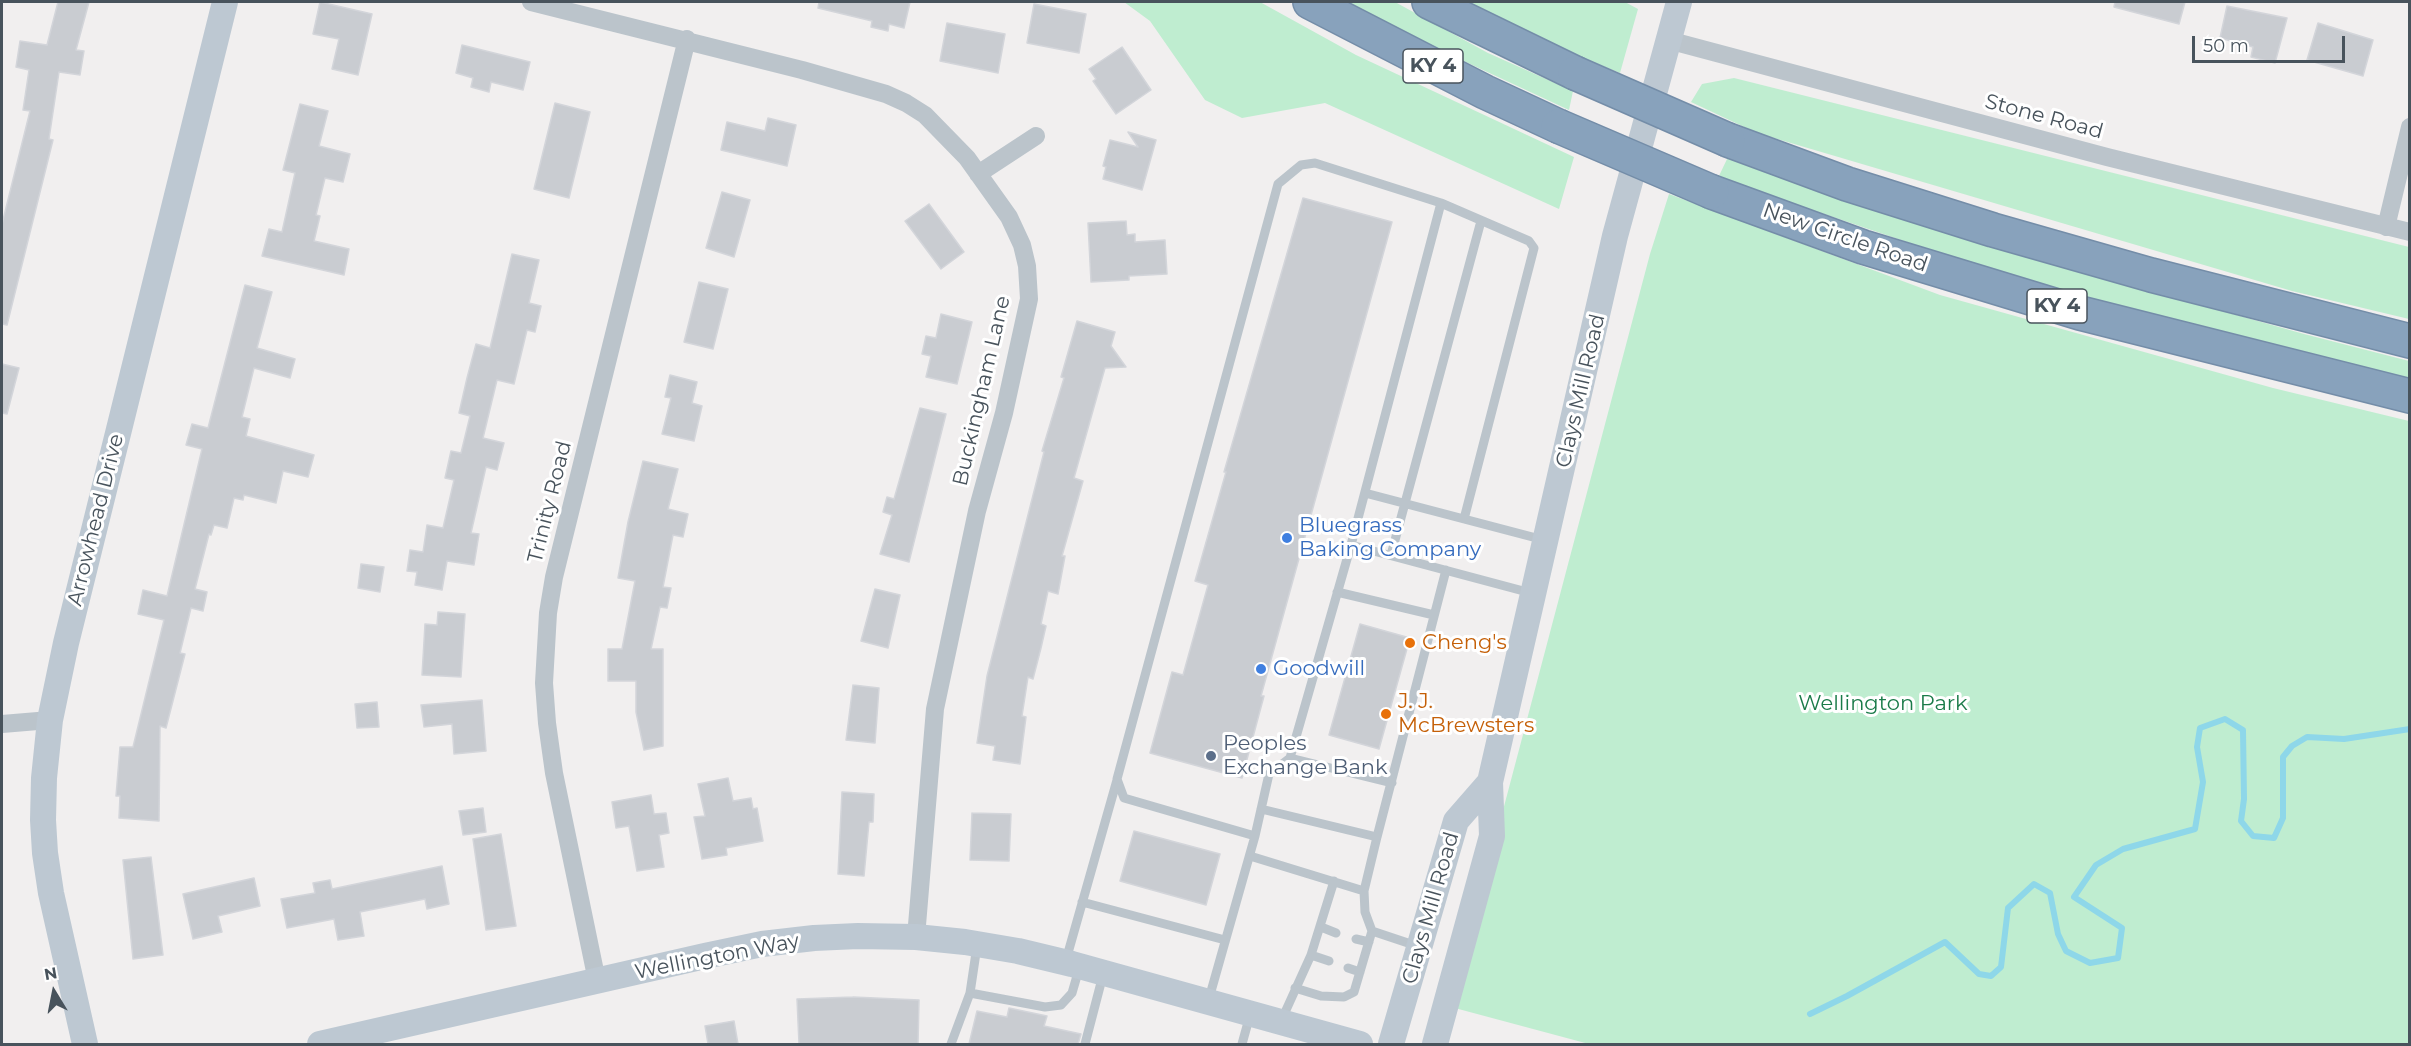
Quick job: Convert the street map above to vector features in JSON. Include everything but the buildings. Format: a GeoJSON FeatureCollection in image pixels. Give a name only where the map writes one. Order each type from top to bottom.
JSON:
{"type":"FeatureCollection","features":[{"type":"Feature","properties":{"kind":"highway","name":"New Circle Road"},"geometry":{"type":"LineString","coordinates":[[1310,2],[1474,87],[1558,126],[1712,192],[1863,247],[2080,313],[2409,396]]}},
{"type":"Feature","properties":{"kind":"highway","name":"KY 4"},"geometry":{"type":"LineString","coordinates":[[1429,2],[1575,73],[1728,140],[1847,184],[1993,230],[2151,275],[2409,341]]}},
{"type":"Feature","properties":{"kind":"street","name":"Arrowhead Drive"},"geometry":{"type":"LineString","coordinates":[[85,1044],[51,893],[45,853],[44,778],[50,720],[66,643],[225,2]]}},
{"type":"Feature","properties":{"kind":"street","name":"Buckingham Lane"},"geometry":{"type":"LineString","coordinates":[[531,2],[687,39],[886,94],[925,115],[967,158],[1009,217],[1022,245],[1027,266],[1029,299],[1004,413],[974,522],[935,709],[916,937]]}},
{"type":"Feature","properties":{"kind":"street","name":"Clays Mill Road"},"geometry":{"type":"LineString","coordinates":[[1435,1044],[1492,836],[1490,782],[1535,594],[1615,236],[1679,2]]}},
{"type":"Feature","properties":{"kind":"street","name":"Trinity Road"},"geometry":{"type":"LineString","coordinates":[[597,981],[554,773],[547,723],[544,683],[548,613],[557,566],[687,39]]}},
{"type":"Feature","properties":{"kind":"street","name":"Stone Road"},"geometry":{"type":"LineString","coordinates":[[1668,40],[2107,157],[2409,232]]}},
{"type":"Feature","properties":{"kind":"street"},"geometry":{"type":"LineString","coordinates":[[2386,227],[2409,127]]}},
{"type":"Feature","properties":{"kind":"street"},"geometry":{"type":"LineString","coordinates":[[978,174],[1036,136]]}},
{"type":"Feature","properties":{"kind":"street"},"geometry":{"type":"LineString","coordinates":[[2,724],[50,720]]}},
{"type":"Feature","properties":{"kind":"street","name":"Clays Mill Road"},"geometry":{"type":"LineString","coordinates":[[1390,1044],[1456,821],[1490,782]]}},
{"type":"Feature","properties":{"kind":"street","name":"Wellington Way"},"geometry":{"type":"LineString","coordinates":[[320,1044],[762,944],[814,938],[916,937],[977,944],[1083,967],[1360,1044]]}},
{"type":"Feature","properties":{"kind":"lane"},"geometry":{"type":"LineString","coordinates":[[1085,1044],[1082,902],[1278,184],[1301,165],[1315,163],[1441,203],[1529,241],[1534,248],[1464,519]]}},
{"type":"Feature","properties":{"kind":"lane"},"geometry":{"type":"LineString","coordinates":[[1208,1002],[1250,856],[1269,774],[1290,758],[1365,493],[1441,203]]}},
{"type":"Feature","properties":{"kind":"lane"},"geometry":{"type":"LineString","coordinates":[[1391,555],[1481,220]]}},
{"type":"Feature","properties":{"kind":"lane"},"geometry":{"type":"LineString","coordinates":[[1365,493],[1546,541]]}},
{"type":"Feature","properties":{"kind":"lane"},"geometry":{"type":"LineString","coordinates":[[1351,544],[1535,594]]}},
{"type":"Feature","properties":{"kind":"lane"},"geometry":{"type":"LineString","coordinates":[[1295,988],[1321,996],[1344,997],[1354,992],[1372,931],[1365,912],[1364,891],[1446,570]]}},
{"type":"Feature","properties":{"kind":"lane"},"geometry":{"type":"LineString","coordinates":[[1337,592],[1434,615]]}},
{"type":"Feature","properties":{"kind":"lane"},"geometry":{"type":"LineString","coordinates":[[1290,758],[1392,783]]}},
{"type":"Feature","properties":{"kind":"lane"},"geometry":{"type":"LineString","coordinates":[[1117,779],[1124,798],[1255,837]]}},
{"type":"Feature","properties":{"kind":"lane"},"geometry":{"type":"LineString","coordinates":[[1261,808],[1377,837]]}},
{"type":"Feature","properties":{"kind":"lane"},"geometry":{"type":"LineString","coordinates":[[1250,856],[1364,891]]}},
{"type":"Feature","properties":{"kind":"lane"},"geometry":{"type":"LineString","coordinates":[[1281,1023],[1311,955],[1334,881]]}},
{"type":"Feature","properties":{"kind":"lane"},"geometry":{"type":"LineString","coordinates":[[1082,902],[1225,940]]}},
{"type":"Feature","properties":{"kind":"lane"},"geometry":{"type":"LineString","coordinates":[[1321,927],[1336,933]]}},
{"type":"Feature","properties":{"kind":"lane"},"geometry":{"type":"LineString","coordinates":[[1372,931],[1419,947]]}},
{"type":"Feature","properties":{"kind":"lane"},"geometry":{"type":"LineString","coordinates":[[1356,939],[1369,942]]}},
{"type":"Feature","properties":{"kind":"lane"},"geometry":{"type":"LineString","coordinates":[[951,1044],[970,993],[977,944]]}},
{"type":"Feature","properties":{"kind":"lane"},"geometry":{"type":"LineString","coordinates":[[1311,955],[1329,961]]}},
{"type":"Feature","properties":{"kind":"lane"},"geometry":{"type":"LineString","coordinates":[[970,993],[1045,1007],[1061,1005],[1072,993],[1083,967]]}},
{"type":"Feature","properties":{"kind":"lane"},"geometry":{"type":"LineString","coordinates":[[1348,968],[1360,972]]}},
{"type":"Feature","properties":{"kind":"lane"},"geometry":{"type":"LineString","coordinates":[[1242,1044],[1250,1014]]}},
{"type":"Feature","properties":{"kind":"green space"},"geometry":{"type":"Polygon","coordinates":[[[1124,2],[1260,2],[1356,55],[1574,157],[1559,209],[1325,103],[1242,118],[1205,100],[1150,21],[1124,2]]]}},
{"type":"Feature","properties":{"kind":"green space"},"geometry":{"type":"Polygon","coordinates":[[[1348,2],[1395,2],[1488,53],[1573,91],[1569,110],[1425,43],[1348,2]]]}},
{"type":"Feature","properties":{"kind":"green space"},"geometry":{"type":"Polygon","coordinates":[[[1467,2],[1625,2],[1638,9],[1620,73],[1529,36],[1467,2]]]}},
{"type":"Feature","properties":{"kind":"green space"},"geometry":{"type":"Polygon","coordinates":[[[1734,78],[2409,247],[2409,319],[2292,291],[1757,133],[1691,102],[1702,84],[1734,78]]]}},
{"type":"Feature","properties":{"kind":"green space"},"geometry":{"type":"Polygon","coordinates":[[[1728,157],[1945,233],[2304,334],[2409,361],[2409,382],[2072,298],[1718,178],[1728,157]]]}},
{"type":"Feature","properties":{"kind":"green space","name":"Wellington Park"},"geometry":{"type":"Polygon","coordinates":[[[1669,194],[1940,295],[2273,388],[2409,421],[2409,1044],[1589,1044],[1451,1007],[1650,254],[1669,194]]]}},
{"type":"Feature","properties":{"kind":"waterway"},"geometry":{"type":"LineString","coordinates":[[1810,1014],[1945,942],[1979,974],[1991,976],[2001,967],[2008,908],[2034,884],[2050,893],[2058,934],[2066,951],[2090,963],[2118,958],[2122,928],[2074,897],[2096,865],[2123,849],[2195,829],[2203,782],[2197,747],[2200,728],[2225,719],[2243,730],[2244,799],[2241,821],[2253,836],[2274,838],[2283,818],[2283,757],[2292,746],[2307,737],[2344,739],[2410,729]]}},
{"type":"Feature","properties":{"kind":"place","name":"Bluegrass Baking Company"},"geometry":{"type":"Point","coordinates":[1287,538]}},
{"type":"Feature","properties":{"kind":"place","name":"Cheng's"},"geometry":{"type":"Point","coordinates":[1410,643]}},
{"type":"Feature","properties":{"kind":"place","name":"Goodwill"},"geometry":{"type":"Point","coordinates":[1261,669]}},
{"type":"Feature","properties":{"kind":"place","name":"J. J. McBrewsters"},"geometry":{"type":"Point","coordinates":[1386,714]}},
{"type":"Feature","properties":{"kind":"place","name":"Peoples Exchange Bank"},"geometry":{"type":"Point","coordinates":[1211,756]}}]}
